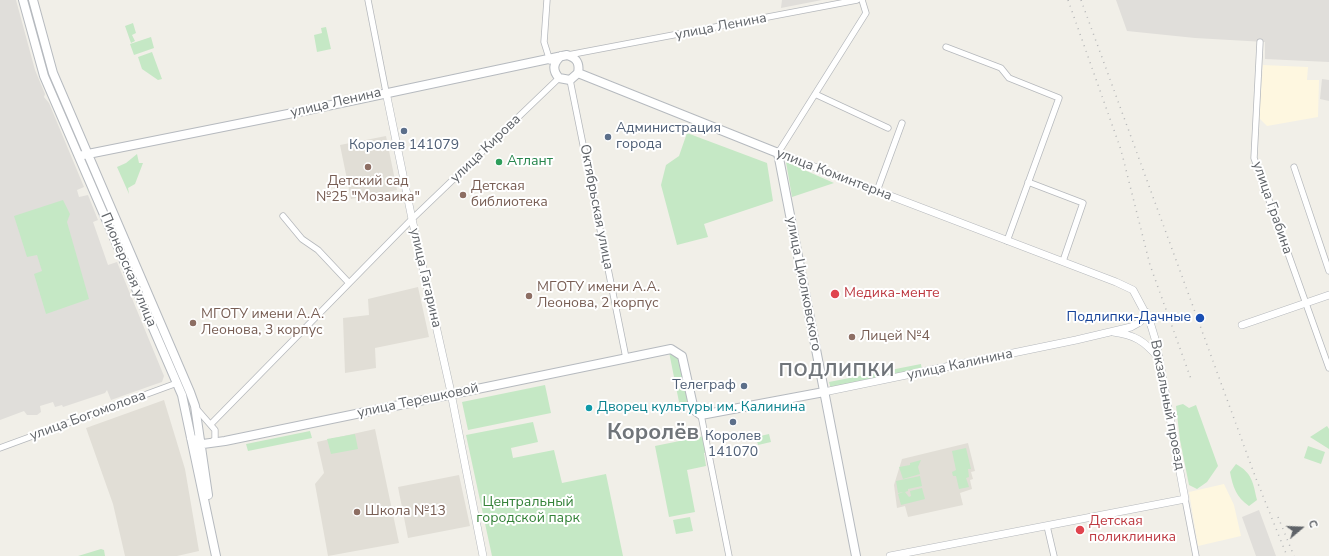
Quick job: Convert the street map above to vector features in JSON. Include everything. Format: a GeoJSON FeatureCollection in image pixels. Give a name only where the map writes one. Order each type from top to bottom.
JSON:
{"type":"FeatureCollection","features":[{"type":"Feature","properties":{"kind":"main road","name":"Пионерская улица"},"geometry":{"type":"LineString","coordinates":[[23,0],[44,76],[177,383],[184,404],[192,438],[216,556]]}},
{"type":"Feature","properties":{"kind":"main road","name":"Пионерская улица"},"geometry":{"type":"LineString","coordinates":[[33,0],[51,68],[189,387],[204,443],[202,456],[216,539],[214,546]]}},
{"type":"Feature","properties":{"kind":"main road","name":"улица Ленина"},"geometry":{"type":"LineString","coordinates":[[79,157],[88,153],[308,110],[386,92],[564,56]]}},
{"type":"Feature","properties":{"kind":"main road"},"geometry":{"type":"LineString","coordinates":[[564,56],[573,57],[577,61],[579,67],[578,73],[570,80],[559,78],[555,73],[554,67],[556,60],[564,56]]}},
{"type":"Feature","properties":{"kind":"main road","name":"улица Коминтерна"},"geometry":{"type":"LineString","coordinates":[[578,73],[778,153]]}},
{"type":"Feature","properties":{"kind":"main road","name":"улица Циолковского"},"geometry":{"type":"LineString","coordinates":[[778,153],[856,556]]}},
{"type":"Feature","properties":{"kind":"main road","name":"улица Терешковой"},"geometry":{"type":"LineString","coordinates":[[204,443],[451,394],[671,348],[682,356],[698,412]]}},
{"type":"Feature","properties":{"kind":"main road","name":"улица Калинина"},"geometry":{"type":"LineString","coordinates":[[698,412],[824,392]]}},
{"type":"Feature","properties":{"kind":"main road"},"geometry":{"type":"LineString","coordinates":[[192,438],[204,443]]}},
{"type":"Feature","properties":{"kind":"street","name":"улица Гагарина"},"geometry":{"type":"LineString","coordinates":[[368,0],[412,219],[451,394],[483,556]]}},
{"type":"Feature","properties":{"kind":"street"},"geometry":{"type":"LineString","coordinates":[[547,0],[544,42],[549,59],[554,67]]}},
{"type":"Feature","properties":{"kind":"street","name":"улица Ленина"},"geometry":{"type":"LineString","coordinates":[[564,56],[857,0]]}},
{"type":"Feature","properties":{"kind":"street"},"geometry":{"type":"LineString","coordinates":[[778,153],[866,13],[862,0]]}},
{"type":"Feature","properties":{"kind":"street","name":"улица Грабина"},"geometry":{"type":"LineString","coordinates":[[1260,42],[1254,158],[1304,302],[1329,368]]}},
{"type":"Feature","properties":{"kind":"street"},"geometry":{"type":"LineString","coordinates":[[946,47],[1001,68],[1009,78],[1059,98],[1007,241]]}},
{"type":"Feature","properties":{"kind":"street"},"geometry":{"type":"LineString","coordinates":[[577,61],[585,52]]}},
{"type":"Feature","properties":{"kind":"street","name":"улица Кирова"},"geometry":{"type":"LineString","coordinates":[[412,219],[559,78]]}},
{"type":"Feature","properties":{"kind":"street","name":"Октябрьская улица"},"geometry":{"type":"LineString","coordinates":[[570,80],[626,358]]}},
{"type":"Feature","properties":{"kind":"street"},"geometry":{"type":"LineString","coordinates":[[815,94],[888,128]]}},
{"type":"Feature","properties":{"kind":"street"},"geometry":{"type":"LineString","coordinates":[[877,191],[902,123]]}},
{"type":"Feature","properties":{"kind":"street","name":"улица Коминтерна"},"geometry":{"type":"LineString","coordinates":[[778,153],[1116,282]]}},
{"type":"Feature","properties":{"kind":"street"},"geometry":{"type":"LineString","coordinates":[[1294,167],[1329,271]]}},
{"type":"Feature","properties":{"kind":"street"},"geometry":{"type":"LineString","coordinates":[[1028,182],[1083,203],[1063,261]]}},
{"type":"Feature","properties":{"kind":"street"},"geometry":{"type":"LineString","coordinates":[[283,216],[302,239],[318,250],[349,283]]}},
{"type":"Feature","properties":{"kind":"street"},"geometry":{"type":"LineString","coordinates":[[211,424],[412,219]]}},
{"type":"Feature","properties":{"kind":"street","name":"Вокзальный проезд"},"geometry":{"type":"LineString","coordinates":[[1116,282],[1133,290],[1146,312],[1156,342],[1185,499]]}},
{"type":"Feature","properties":{"kind":"street"},"geometry":{"type":"LineString","coordinates":[[1242,325],[1304,302],[1329,295]]}},
{"type":"Feature","properties":{"kind":"street","name":"улица Калинина"},"geometry":{"type":"LineString","coordinates":[[824,392],[952,367],[1076,340],[1135,324],[1140,322],[1146,312]]}},
{"type":"Feature","properties":{"kind":"street"},"geometry":{"type":"LineString","coordinates":[[1107,332],[1130,334],[1147,344],[1158,357]]}},
{"type":"Feature","properties":{"kind":"street"},"geometry":{"type":"LineString","coordinates":[[1147,344],[1156,342]]}},
{"type":"Feature","properties":{"kind":"street","name":"улица Богомолова"},"geometry":{"type":"LineString","coordinates":[[0,448],[177,383]]}},
{"type":"Feature","properties":{"kind":"street"},"geometry":{"type":"LineString","coordinates":[[194,406],[211,424],[216,434],[204,443]]}},
{"type":"Feature","properties":{"kind":"street"},"geometry":{"type":"LineString","coordinates":[[698,412],[729,556]]}},
{"type":"Feature","properties":{"kind":"street"},"geometry":{"type":"LineString","coordinates":[[890,556],[1185,499],[1196,556]]}},
{"type":"Feature","properties":{"kind":"street"},"geometry":{"type":"LineString","coordinates":[[1048,526],[1054,556]]}},
{"type":"Feature","properties":{"kind":"shaded area"},"geometry":{"type":"Polygon","coordinates":[[[0,0],[16,0],[35,70],[45,94],[44,97],[49,103],[84,187],[77,190],[79,197],[88,195],[98,220],[93,222],[108,265],[117,262],[164,376],[162,382],[111,400],[107,390],[105,393],[63,407],[62,405],[55,407],[53,402],[40,406],[41,412],[37,415],[27,415],[24,411],[0,420],[0,0]]]}},
{"type":"Feature","properties":{"kind":"shaded area"},"geometry":{"type":"Polygon","coordinates":[[[782,0],[822,0],[781,8],[782,0]]]}},
{"type":"Feature","properties":{"kind":"shaded area"},"geometry":{"type":"Polygon","coordinates":[[[1116,0],[1329,0],[1329,62],[1265,59],[1265,42],[1195,38],[1127,31],[1116,0]]]}},
{"type":"Feature","properties":{"kind":"shaded area"},"geometry":{"type":"Polygon","coordinates":[[[1263,65],[1308,67],[1307,80],[1319,80],[1318,117],[1267,126],[1259,118],[1263,65]]]}},
{"type":"Feature","properties":{"kind":"shaded area"},"geometry":{"type":"Polygon","coordinates":[[[1322,79],[1329,80],[1329,101],[1320,99],[1322,79]]]}},
{"type":"Feature","properties":{"kind":"shaded area","name":"Детский сад №25 \"Мозаика\""},"geometry":{"type":"Polygon","coordinates":[[[386,136],[397,190],[351,199],[340,145],[386,136]]]}},
{"type":"Feature","properties":{"kind":"shaded area"},"geometry":{"type":"Polygon","coordinates":[[[418,287],[429,337],[375,348],[376,368],[345,373],[343,318],[369,315],[368,299],[418,287]]]}},
{"type":"Feature","properties":{"kind":"shaded area"},"geometry":{"type":"Polygon","coordinates":[[[164,400],[185,469],[199,551],[177,556],[125,556],[113,504],[86,428],[164,400]]]}},
{"type":"Feature","properties":{"kind":"shaded area","name":"Школа №13"},"geometry":{"type":"Polygon","coordinates":[[[375,429],[399,543],[328,556],[315,484],[324,473],[317,442],[375,429]]]}},
{"type":"Feature","properties":{"kind":"shaded area"},"geometry":{"type":"Polygon","coordinates":[[[968,443],[975,471],[971,472],[973,479],[970,480],[972,489],[960,493],[963,505],[908,517],[905,506],[897,508],[894,485],[902,459],[968,443]]]}},
{"type":"Feature","properties":{"kind":"shaded area"},"geometry":{"type":"Polygon","coordinates":[[[459,475],[470,526],[408,538],[398,487],[459,475]]]}},
{"type":"Feature","properties":{"kind":"shaded area"},"geometry":{"type":"Polygon","coordinates":[[[1224,484],[1234,505],[1241,536],[1198,546],[1189,492],[1224,484]]]}},
{"type":"Feature","properties":{"kind":"shaded area"},"geometry":{"type":"Polygon","coordinates":[[[1259,510],[1276,556],[1256,556],[1242,517],[1259,510]]]}},
{"type":"Feature","properties":{"kind":"green space"},"geometry":{"type":"Polygon","coordinates":[[[133,23],[136,33],[132,35],[135,41],[131,43],[125,26],[133,23]]]}},
{"type":"Feature","properties":{"kind":"green space"},"geometry":{"type":"Polygon","coordinates":[[[326,27],[331,49],[317,52],[314,35],[322,33],[321,28],[326,27]]]}},
{"type":"Feature","properties":{"kind":"green space"},"geometry":{"type":"Polygon","coordinates":[[[151,37],[154,48],[134,55],[130,44],[151,37]]]}},
{"type":"Feature","properties":{"kind":"green space"},"geometry":{"type":"Polygon","coordinates":[[[152,52],[162,79],[158,80],[142,69],[138,57],[152,52]]]}},
{"type":"Feature","properties":{"kind":"green space"},"geometry":{"type":"Polygon","coordinates":[[[687,133],[767,163],[773,201],[704,224],[708,237],[677,245],[661,185],[666,165],[679,156],[687,133]]]}},
{"type":"Feature","properties":{"kind":"green space"},"geometry":{"type":"Polygon","coordinates":[[[137,154],[139,163],[143,163],[135,184],[128,188],[129,194],[117,167],[126,163],[137,154]]]}},
{"type":"Feature","properties":{"kind":"green space"},"geometry":{"type":"Polygon","coordinates":[[[786,162],[834,183],[792,197],[786,162]]]}},
{"type":"Feature","properties":{"kind":"green space"},"geometry":{"type":"Polygon","coordinates":[[[63,200],[70,214],[67,222],[89,299],[46,314],[34,274],[42,271],[37,255],[27,257],[14,216],[63,200]]]}},
{"type":"Feature","properties":{"kind":"green space"},"geometry":{"type":"Polygon","coordinates":[[[669,352],[678,354],[691,405],[680,407],[669,352]]]}},
{"type":"Feature","properties":{"kind":"green space"},"geometry":{"type":"Polygon","coordinates":[[[921,364],[922,371],[831,389],[829,382],[921,364]]]}},
{"type":"Feature","properties":{"kind":"green space"},"geometry":{"type":"Polygon","coordinates":[[[545,385],[551,413],[468,430],[462,402],[545,385]]]}},
{"type":"Feature","properties":{"kind":"green space"},"geometry":{"type":"Polygon","coordinates":[[[1183,404],[1189,408],[1196,405],[1218,466],[1207,482],[1197,489],[1189,485],[1180,440],[1176,406],[1183,404]]]}},
{"type":"Feature","properties":{"kind":"green space","name":"Центральный городской парк"},"geometry":{"type":"Polygon","coordinates":[[[533,422],[538,442],[511,448],[513,458],[554,450],[562,483],[606,474],[623,556],[492,556],[466,435],[533,422]]]}},
{"type":"Feature","properties":{"kind":"green space"},"geometry":{"type":"Polygon","coordinates":[[[1327,426],[1329,429],[1329,449],[1310,437],[1327,426]]]}},
{"type":"Feature","properties":{"kind":"green space"},"geometry":{"type":"Polygon","coordinates":[[[310,431],[312,438],[248,451],[246,444],[310,431]]]}},
{"type":"Feature","properties":{"kind":"green space"},"geometry":{"type":"Polygon","coordinates":[[[355,434],[358,449],[331,454],[327,439],[355,434]]]}},
{"type":"Feature","properties":{"kind":"green space"},"geometry":{"type":"Polygon","coordinates":[[[769,434],[771,442],[758,445],[756,437],[769,434]]]}},
{"type":"Feature","properties":{"kind":"green space"},"geometry":{"type":"Polygon","coordinates":[[[704,436],[707,452],[704,453],[706,466],[687,470],[695,512],[669,517],[655,446],[704,436]]]}},
{"type":"Feature","properties":{"kind":"green space"},"geometry":{"type":"Polygon","coordinates":[[[1308,446],[1325,452],[1321,464],[1304,458],[1308,446]]]}},
{"type":"Feature","properties":{"kind":"green space"},"geometry":{"type":"Polygon","coordinates":[[[966,448],[971,469],[968,469],[969,477],[966,478],[969,487],[959,489],[956,476],[953,476],[952,472],[956,470],[952,451],[966,448]]]}},
{"type":"Feature","properties":{"kind":"green space"},"geometry":{"type":"Polygon","coordinates":[[[921,460],[918,467],[920,474],[903,479],[899,467],[910,465],[910,463],[921,460]]]}},
{"type":"Feature","properties":{"kind":"green space"},"geometry":{"type":"Polygon","coordinates":[[[1236,464],[1249,475],[1253,483],[1257,500],[1249,506],[1238,495],[1232,482],[1230,472],[1236,464]]]}},
{"type":"Feature","properties":{"kind":"green space"},"geometry":{"type":"Polygon","coordinates":[[[920,476],[922,486],[908,489],[908,491],[905,492],[909,497],[911,496],[910,491],[922,488],[925,499],[901,505],[898,494],[903,492],[898,493],[896,481],[920,476]]]}},
{"type":"Feature","properties":{"kind":"green space"},"geometry":{"type":"Polygon","coordinates":[[[690,517],[693,531],[676,534],[673,520],[690,517]]]}},
{"type":"Feature","properties":{"kind":"green space"},"geometry":{"type":"Polygon","coordinates":[[[101,549],[104,550],[105,556],[78,556],[101,549]]]}},
{"type":"Feature","properties":{"kind":"railway"},"geometry":{"type":"LineString","coordinates":[[1068,0],[1121,150],[1150,265],[1191,379]]}},
{"type":"Feature","properties":{"kind":"railway"},"geometry":{"type":"LineString","coordinates":[[1081,0],[1255,476],[1287,556]]}},
{"type":"Feature","properties":{"kind":"railway"},"geometry":{"type":"LineString","coordinates":[[1278,517],[1294,556]]}},
{"type":"Feature","properties":{"kind":"place","name":"Королев 141079"},"geometry":{"type":"Point","coordinates":[404,131]}},
{"type":"Feature","properties":{"kind":"place","name":"Администрация города"},"geometry":{"type":"Point","coordinates":[608,137]}},
{"type":"Feature","properties":{"kind":"place","name":"Атлант"},"geometry":{"type":"Point","coordinates":[499,162]}},
{"type":"Feature","properties":{"kind":"place","name":"Детский сад №25 \"Мозаика\""},"geometry":{"type":"Point","coordinates":[368,167]}},
{"type":"Feature","properties":{"kind":"place","name":"Детская библиотека"},"geometry":{"type":"Point","coordinates":[463,195]}},
{"type":"Feature","properties":{"kind":"place","name":"Медика-менте"},"geometry":{"type":"Point","coordinates":[835,294]}},
{"type":"Feature","properties":{"kind":"place","name":"МГОТУ имени А.А. Леонова, 2 корпус"},"geometry":{"type":"Point","coordinates":[529,296]}},
{"type":"Feature","properties":{"kind":"place","name":"Подлипки-Дачные"},"geometry":{"type":"Point","coordinates":[1200,318]}},
{"type":"Feature","properties":{"kind":"place","name":"МГОТУ имени А.А. Леонова, 3 корпус"},"geometry":{"type":"Point","coordinates":[193,323]}},
{"type":"Feature","properties":{"kind":"place","name":"Лицей №4"},"geometry":{"type":"Point","coordinates":[852,337]}},
{"type":"Feature","properties":{"kind":"place","name":"Телеграф"},"geometry":{"type":"Point","coordinates":[744,386]}},
{"type":"Feature","properties":{"kind":"place","name":"Дворец культуры им. Калинина"},"geometry":{"type":"Point","coordinates":[589,408]}},
{"type":"Feature","properties":{"kind":"place","name":"Королев 141070"},"geometry":{"type":"Point","coordinates":[733,422]}},
{"type":"Feature","properties":{"kind":"place","name":"Школа №13"},"geometry":{"type":"Point","coordinates":[357,512]}},
{"type":"Feature","properties":{"kind":"place","name":"Детская поликлиника"},"geometry":{"type":"Point","coordinates":[1080,530]}},
{"type":"Feature","properties":{"kind":"district","name":"ПОДЛИПКИ"},"geometry":{"type":"Point","coordinates":[837,372]}},
{"type":"Feature","properties":{"kind":"district","name":"Королёв"},"geometry":{"type":"Point","coordinates":[653,434]}}]}
